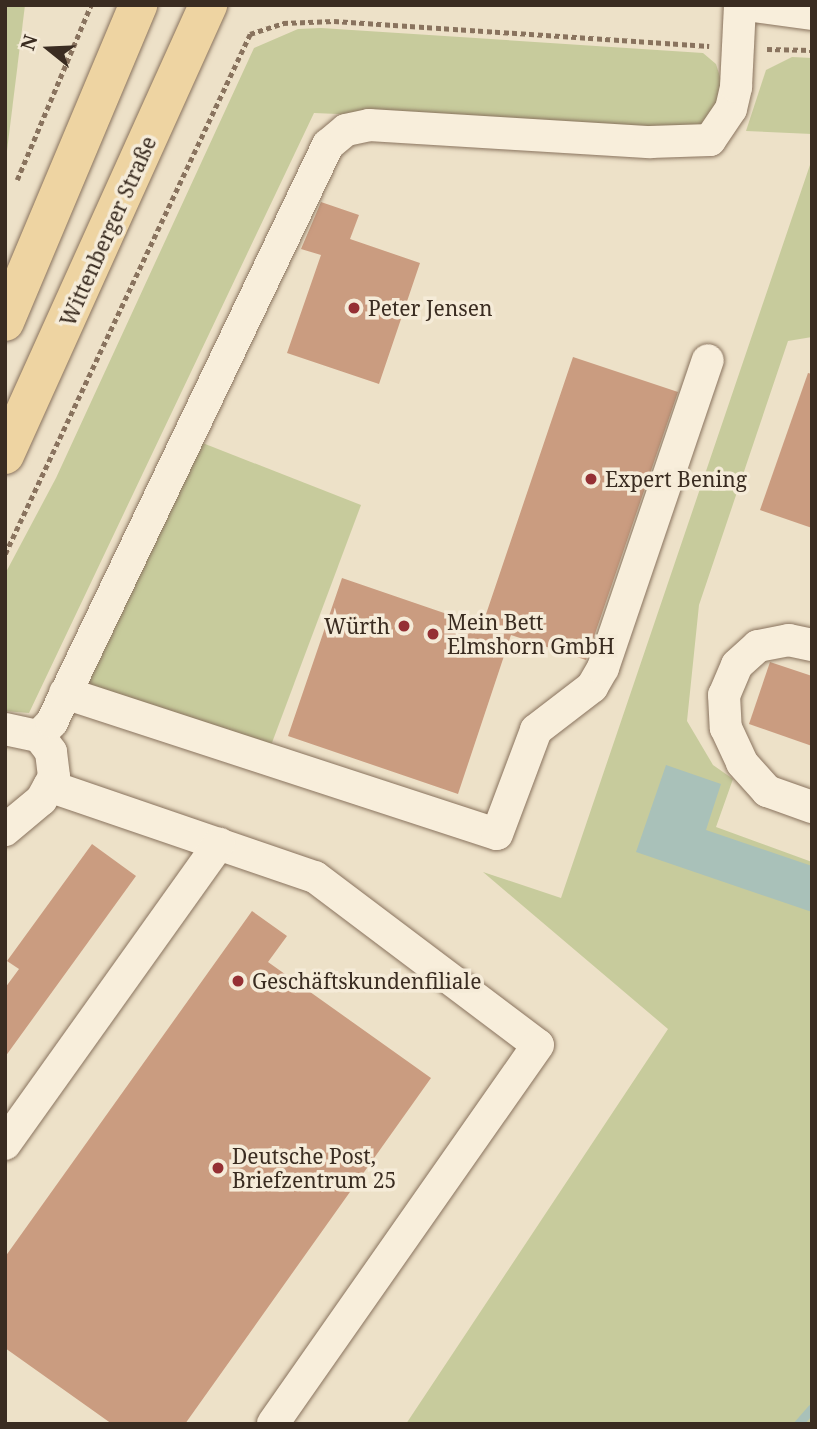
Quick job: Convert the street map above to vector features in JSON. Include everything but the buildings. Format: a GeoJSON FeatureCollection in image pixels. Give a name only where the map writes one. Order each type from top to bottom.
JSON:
{"type":"FeatureCollection","features":[{"type":"Feature","properties":{"kind":"main road"},"geometry":{"type":"LineString","coordinates":[[5,322],[138,5]]}},
{"type":"Feature","properties":{"kind":"main road","name":"Wittenberger Straße"},"geometry":{"type":"LineString","coordinates":[[5,456],[208,5]]}},
{"type":"Feature","properties":{"kind":"street"},"geometry":{"type":"LineString","coordinates":[[39,736],[65,693],[328,145],[346,130],[369,125],[698,144],[722,127],[731,109],[740,48],[740,5]]}},
{"type":"Feature","properties":{"kind":"street"},"geometry":{"type":"LineString","coordinates":[[747,5],[812,14]]}},
{"type":"Feature","properties":{"kind":"street"},"geometry":{"type":"LineString","coordinates":[[65,693],[497,834],[536,730],[592,687],[603,668],[708,360]]}},
{"type":"Feature","properties":{"kind":"street"},"geometry":{"type":"LineString","coordinates":[[812,645],[789,640],[758,646],[737,665],[723,695],[726,728],[741,764],[767,791],[812,807]]}},
{"type":"Feature","properties":{"kind":"street"},"geometry":{"type":"LineString","coordinates":[[5,729],[39,736],[54,763],[50,786],[5,830]]}},
{"type":"Feature","properties":{"kind":"street"},"geometry":{"type":"LineString","coordinates":[[50,786],[315,877],[538,1045],[273,1424]]}},
{"type":"Feature","properties":{"kind":"street"},"geometry":{"type":"LineString","coordinates":[[5,1144],[219,844]]}},
{"type":"Feature","properties":{"kind":"path"},"geometry":{"type":"LineString","coordinates":[[16,180],[91,5]]}},
{"type":"Feature","properties":{"kind":"path"},"geometry":{"type":"LineString","coordinates":[[5,554],[250,34],[283,23],[334,21],[740,48],[812,50]]}},
{"type":"Feature","properties":{"kind":"green space"},"geometry":{"type":"Polygon","coordinates":[[[5,5],[25,5],[5,167],[5,5]]]}},
{"type":"Feature","properties":{"kind":"green space"},"geometry":{"type":"Polygon","coordinates":[[[321,28],[703,53],[716,64],[723,86],[709,120],[696,129],[314,113],[29,713],[5,711],[5,574],[56,478],[254,48],[298,29],[321,28]]]}},
{"type":"Feature","properties":{"kind":"green space"},"geometry":{"type":"Polygon","coordinates":[[[792,57],[812,58],[812,134],[746,131],[766,70],[792,57]]]}},
{"type":"Feature","properties":{"kind":"green space"},"geometry":{"type":"Polygon","coordinates":[[[812,159],[812,337],[788,341],[699,605],[687,721],[713,765],[733,779],[716,827],[812,862],[812,1424],[406,1424],[668,1029],[483,872],[561,898],[812,159]]]}},
{"type":"Feature","properties":{"kind":"green space"},"geometry":{"type":"Polygon","coordinates":[[[195,440],[361,505],[270,748],[95,697],[86,677],[195,440]]]}},
{"type":"Feature","properties":{"kind":"water"},"geometry":{"type":"Polygon","coordinates":[[[666,765],[721,784],[706,830],[812,866],[812,912],[636,852],[666,765]]]}},
{"type":"Feature","properties":{"kind":"waterway"},"geometry":{"type":"LineString","coordinates":[[798,1424],[812,1408]]}},
{"type":"Feature","properties":{"kind":"place","name":"Peter Jensen"},"geometry":{"type":"Point","coordinates":[354,308]}},
{"type":"Feature","properties":{"kind":"place","name":"Expert Bening"},"geometry":{"type":"Point","coordinates":[591,479]}},
{"type":"Feature","properties":{"kind":"place","name":"Würth"},"geometry":{"type":"Point","coordinates":[404,626]}},
{"type":"Feature","properties":{"kind":"place","name":"Mein Bett Elmshorn GmbH"},"geometry":{"type":"Point","coordinates":[433,634]}},
{"type":"Feature","properties":{"kind":"place","name":"Geschäftskundenfiliale"},"geometry":{"type":"Point","coordinates":[238,981]}},
{"type":"Feature","properties":{"kind":"place","name":"Deutsche Post, Briefzentrum 25"},"geometry":{"type":"Point","coordinates":[218,1168]}}]}
